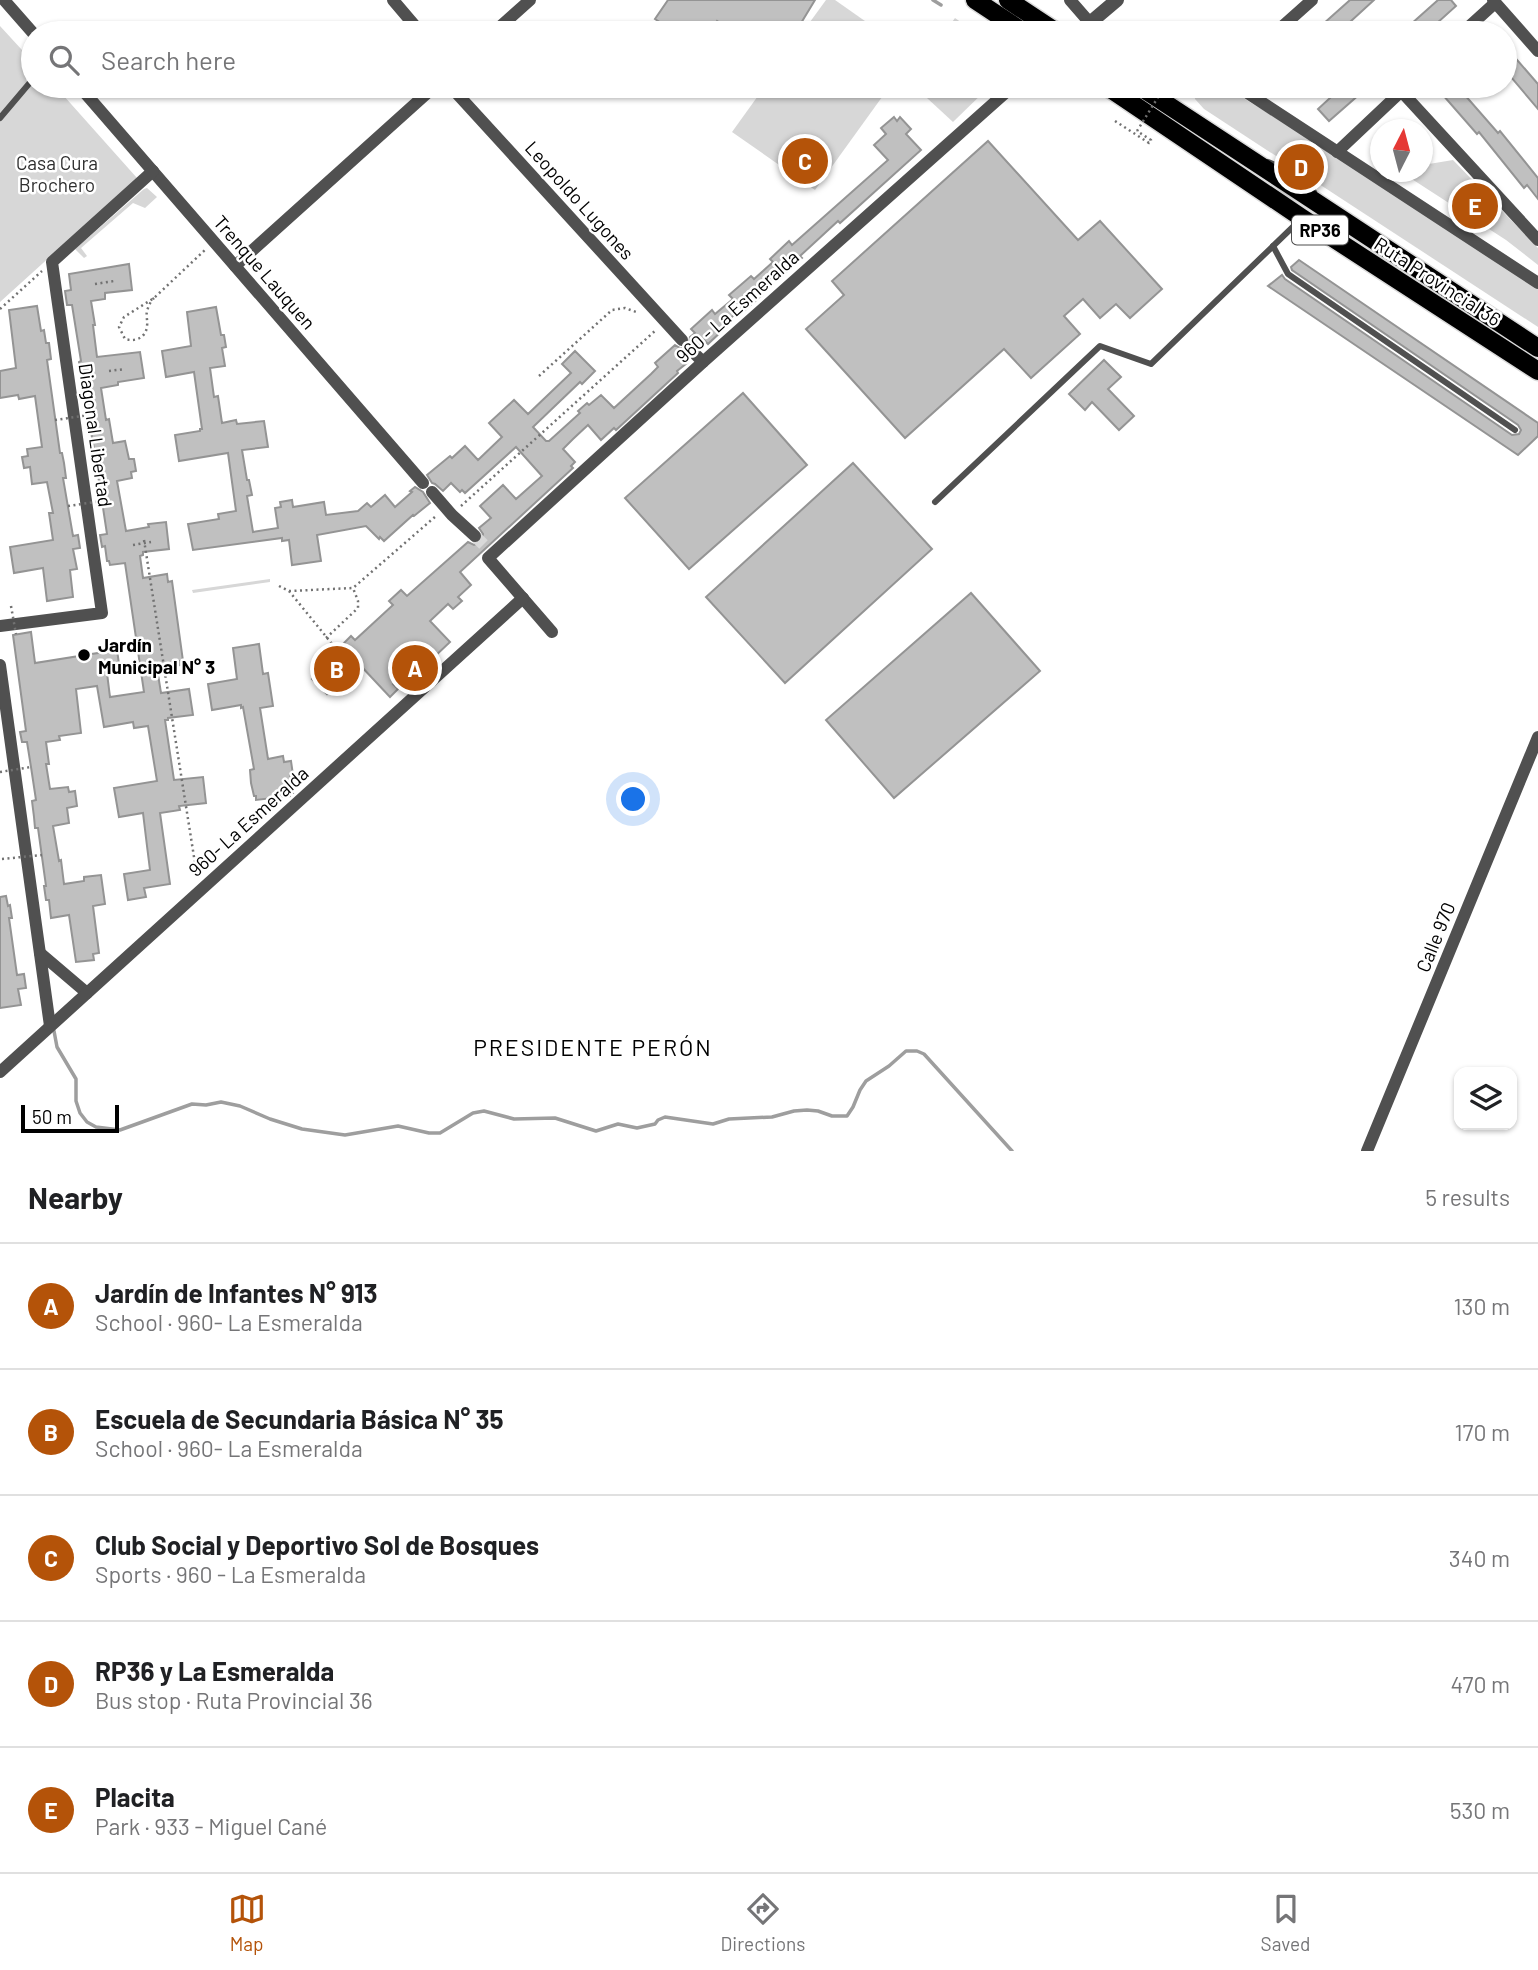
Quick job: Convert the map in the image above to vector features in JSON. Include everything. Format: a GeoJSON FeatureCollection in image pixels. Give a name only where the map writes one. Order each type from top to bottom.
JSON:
{"type":"FeatureCollection","features":[{"type":"Feature","properties":{"kind":"main road"},"geometry":{"type":"LineString","coordinates":[[975,0],[1007,21]]}},
{"type":"Feature","properties":{"kind":"main road"},"geometry":{"type":"LineString","coordinates":[[1008,0],[1040,21]]}},
{"type":"Feature","properties":{"kind":"main road","name":"Ruta Provincial 36"},"geometry":{"type":"LineString","coordinates":[[1124,98],[1302,218],[1538,371]]}},
{"type":"Feature","properties":{"kind":"main road","name":"Ruta Provincial 36"},"geometry":{"type":"LineString","coordinates":[[1158,98],[1537,347]]}},
{"type":"Feature","properties":{"kind":"street"},"geometry":{"type":"LineString","coordinates":[[4,0],[22,21]]}},
{"type":"Feature","properties":{"kind":"street"},"geometry":{"type":"LineString","coordinates":[[393,0],[411,21]]}},
{"type":"Feature","properties":{"kind":"street"},"geometry":{"type":"LineString","coordinates":[[506,21],[530,0]]}},
{"type":"Feature","properties":{"kind":"street"},"geometry":{"type":"LineString","coordinates":[[1070,0],[1088,21]]}},
{"type":"Feature","properties":{"kind":"street"},"geometry":{"type":"LineString","coordinates":[[1092,21],[1117,0]]}},
{"type":"Feature","properties":{"kind":"street"},"geometry":{"type":"LineString","coordinates":[[1288,21],[1312,0]]}},
{"type":"Feature","properties":{"kind":"street"},"geometry":{"type":"LineString","coordinates":[[1474,21],[1494,1],[1512,21]]}},
{"type":"Feature","properties":{"kind":"street"},"geometry":{"type":"LineString","coordinates":[[1517,27],[1538,51]]}},
{"type":"Feature","properties":{"kind":"street","name":"Trenque Lauquen"},"geometry":{"type":"LineString","coordinates":[[89,98],[427,488],[475,536]]}},
{"type":"Feature","properties":{"kind":"street"},"geometry":{"type":"LineString","coordinates":[[235,266],[422,98]]}},
{"type":"Feature","properties":{"kind":"street","name":"Leopoldo Lugones"},"geometry":{"type":"LineString","coordinates":[[461,98],[682,341]]}},
{"type":"Feature","properties":{"kind":"street","name":"960 - La Esmeralda"},"geometry":{"type":"LineString","coordinates":[[523,598],[488,553],[1000,98]]}},
{"type":"Feature","properties":{"kind":"street"},"geometry":{"type":"LineString","coordinates":[[1255,98],[1538,283]]}},
{"type":"Feature","properties":{"kind":"street"},"geometry":{"type":"LineString","coordinates":[[1337,152],[1394,98]]}},
{"type":"Feature","properties":{"kind":"street"},"geometry":{"type":"LineString","coordinates":[[1413,98],[1538,240]]}},
{"type":"Feature","properties":{"kind":"street"},"geometry":{"type":"LineString","coordinates":[[52,262],[153,171]]}},
{"type":"Feature","properties":{"kind":"street","name":"Diagonal Libertad"},"geometry":{"type":"LineString","coordinates":[[0,626],[102,613],[52,262]]}},
{"type":"Feature","properties":{"kind":"street"},"geometry":{"type":"LineString","coordinates":[[693,352],[703,362]]}},
{"type":"Feature","properties":{"kind":"street"},"geometry":{"type":"LineString","coordinates":[[523,598],[552,632]]}},
{"type":"Feature","properties":{"kind":"street","name":"960- La Esmeralda"},"geometry":{"type":"LineString","coordinates":[[0,1072],[523,598]]}},
{"type":"Feature","properties":{"kind":"street"},"geometry":{"type":"LineString","coordinates":[[0,665],[50,1026]]}},
{"type":"Feature","properties":{"kind":"street","name":"Calle 970"},"geometry":{"type":"LineString","coordinates":[[1367,1151],[1538,737]]}},
{"type":"Feature","properties":{"kind":"street"},"geometry":{"type":"LineString","coordinates":[[40,953],[87,993]]}},
{"type":"Feature","properties":{"kind":"lane"},"geometry":{"type":"LineString","coordinates":[[0,118],[21,93]]}},
{"type":"Feature","properties":{"kind":"lane"},"geometry":{"type":"LineString","coordinates":[[934,502],[1100,346],[1152,364],[1302,218]]}},
{"type":"Feature","properties":{"kind":"lane"},"geometry":{"type":"LineString","coordinates":[[1273,247],[1288,274],[1515,430]]}},
{"type":"Feature","properties":{"kind":"path"},"geometry":{"type":"LineString","coordinates":[[1115,121],[1149,143],[1151,140],[1136,131],[1157,98]]}},
{"type":"Feature","properties":{"kind":"path"},"geometry":{"type":"LineString","coordinates":[[154,298],[147,309],[147,329],[143,335],[136,340],[125,339],[120,327],[124,317],[154,298],[213,241]]}},
{"type":"Feature","properties":{"kind":"path"},"geometry":{"type":"LineString","coordinates":[[0,309],[52,262]]}},
{"type":"Feature","properties":{"kind":"path"},"geometry":{"type":"LineString","coordinates":[[96,284],[114,281]]}},
{"type":"Feature","properties":{"kind":"path"},"geometry":{"type":"LineString","coordinates":[[539,376],[612,310],[620,307],[648,315],[656,313]]}},
{"type":"Feature","properties":{"kind":"path"},"geometry":{"type":"LineString","coordinates":[[289,591],[352,588],[439,513],[461,506],[656,330]]}},
{"type":"Feature","properties":{"kind":"path"},"geometry":{"type":"LineString","coordinates":[[109,371],[125,369]]}},
{"type":"Feature","properties":{"kind":"path"},"geometry":{"type":"LineString","coordinates":[[55,420],[89,415]]}},
{"type":"Feature","properties":{"kind":"path"},"geometry":{"type":"LineString","coordinates":[[68,506],[102,501]]}},
{"type":"Feature","properties":{"kind":"path"},"geometry":{"type":"LineString","coordinates":[[144,540],[197,876]]}},
{"type":"Feature","properties":{"kind":"path"},"geometry":{"type":"LineString","coordinates":[[132,545],[151,542]]}},
{"type":"Feature","properties":{"kind":"path"},"geometry":{"type":"LineString","coordinates":[[279,586],[289,591],[337,650]]}},
{"type":"Feature","properties":{"kind":"path"},"geometry":{"type":"LineString","coordinates":[[326,638],[358,608],[352,588]]}},
{"type":"Feature","properties":{"kind":"path"},"geometry":{"type":"LineString","coordinates":[[11,606],[16,634]]}},
{"type":"Feature","properties":{"kind":"path"},"geometry":{"type":"LineString","coordinates":[[0,772],[31,767]]}},
{"type":"Feature","properties":{"kind":"path"},"geometry":{"type":"LineString","coordinates":[[2,859],[42,855]]}},
{"type":"Feature","properties":{"kind":"green space"},"geometry":{"type":"Polygon","coordinates":[[[826,0],[835,0],[865,21],[811,21],[826,0]]]}},
{"type":"Feature","properties":{"kind":"green space","name":"Casa Cura Brochero"},"geometry":{"type":"Polygon","coordinates":[[[0,26],[21,49],[21,98],[66,98],[137,178],[0,302],[0,26]]]}},
{"type":"Feature","properties":{"kind":"green space"},"geometry":{"type":"Polygon","coordinates":[[[756,98],[881,98],[815,190],[732,132],[756,98]]]}},
{"type":"Feature","properties":{"kind":"green space"},"geometry":{"type":"Polygon","coordinates":[[[927,98],[978,98],[953,122],[927,98]]]}},
{"type":"Feature","properties":{"kind":"green space"},"geometry":{"type":"Polygon","coordinates":[[[1195,98],[1243,98],[1370,178],[1370,182],[1377,182],[1538,287],[1538,327],[1204,109],[1195,98]]]}},
{"type":"Feature","properties":{"kind":"green space"},"geometry":{"type":"Polygon","coordinates":[[[1453,160],[1538,248],[1538,265],[1506,240],[1416,182],[1433,182],[1433,163],[1453,160]]]}},
{"type":"Feature","properties":{"kind":"green space"},"geometry":{"type":"Polygon","coordinates":[[[147,188],[157,197],[145,208],[133,203],[81,248],[87,256],[84,258],[75,249],[144,189],[147,188]]]}},
{"type":"Feature","properties":{"kind":"green space"},"geometry":{"type":"Polygon","coordinates":[[[270,579],[270,582],[193,593],[192,590],[270,579]]]}},
{"type":"Feature","properties":{"kind":"building"},"geometry":{"type":"Polygon","coordinates":[[[668,0],[815,0],[802,21],[655,19],[668,0]]]}},
{"type":"Feature","properties":{"kind":"building"},"geometry":{"type":"Polygon","coordinates":[[[1350,0],[1374,0],[1351,21],[1326,21],[1350,0]]]}},
{"type":"Feature","properties":{"kind":"building"},"geometry":{"type":"Polygon","coordinates":[[[1438,0],[1451,0],[1456,6],[1439,21],[1414,21],[1438,0]]]}},
{"type":"Feature","properties":{"kind":"building"},"geometry":{"type":"Polygon","coordinates":[[[1517,60],[1538,84],[1538,109],[1517,84],[1517,60]]]}},
{"type":"Feature","properties":{"kind":"building"},"geometry":{"type":"Polygon","coordinates":[[[1330,98],[1355,98],[1329,121],[1318,109],[1330,98]]]}},
{"type":"Feature","properties":{"kind":"building"},"geometry":{"type":"Polygon","coordinates":[[[1446,98],[1467,98],[1498,133],[1500,131],[1538,178],[1538,199],[1527,185],[1524,188],[1479,132],[1477,134],[1446,98]]]}},
{"type":"Feature","properties":{"kind":"building"},"geometry":{"type":"Polygon","coordinates":[[[894,117],[897,121],[900,117],[911,129],[906,134],[921,150],[840,223],[838,221],[784,274],[780,271],[759,291],[762,295],[724,324],[726,327],[708,344],[704,340],[699,345],[689,344],[690,337],[695,333],[691,329],[712,310],[715,314],[733,299],[729,295],[751,276],[754,279],[773,262],[770,259],[789,241],[792,245],[888,160],[874,145],[886,134],[881,128],[894,117]]]}},
{"type":"Feature","properties":{"kind":"building"},"geometry":{"type":"Polygon","coordinates":[[[988,141],[1078,240],[1100,221],[1162,289],[1130,318],[1116,304],[1100,318],[1083,299],[1064,316],[1080,334],[1031,378],[1004,349],[905,438],[806,329],[844,295],[832,281],[988,141]]]}},
{"type":"Feature","properties":{"kind":"building"},"geometry":{"type":"Polygon","coordinates":[[[1299,260],[1538,423],[1538,436],[1518,455],[1268,286],[1282,275],[1512,435],[1519,434],[1521,430],[1518,425],[1292,270],[1291,267],[1299,260]]]}},
{"type":"Feature","properties":{"kind":"building"},"geometry":{"type":"Polygon","coordinates":[[[129,264],[132,290],[105,293],[105,299],[91,301],[97,357],[140,352],[144,378],[101,388],[113,443],[125,441],[129,459],[134,459],[136,471],[131,472],[132,478],[117,481],[126,531],[166,522],[169,549],[143,552],[140,556],[143,578],[167,574],[168,582],[172,581],[183,661],[180,661],[180,665],[157,668],[161,693],[189,689],[193,715],[165,720],[174,780],[203,777],[206,803],[179,806],[180,810],[160,813],[170,884],[144,888],[146,897],[128,900],[124,874],[150,870],[143,813],[119,817],[114,788],[157,781],[148,726],[134,728],[133,722],[104,727],[97,686],[76,689],[81,733],[59,736],[60,740],[46,742],[49,764],[46,764],[50,789],[68,787],[69,792],[75,791],[77,806],[67,808],[69,823],[53,826],[64,884],[101,875],[105,904],[93,906],[99,953],[93,954],[94,960],[76,962],[69,915],[51,918],[49,900],[46,900],[38,828],[35,828],[32,801],[36,800],[31,767],[27,742],[22,742],[20,732],[26,731],[13,635],[31,632],[35,663],[117,650],[120,671],[107,673],[110,697],[144,692],[125,563],[110,565],[105,546],[102,547],[100,535],[107,534],[98,475],[95,475],[93,463],[94,449],[72,305],[67,305],[65,291],[71,290],[69,274],[129,264]]]}},
{"type":"Feature","properties":{"kind":"building"},"geometry":{"type":"Polygon","coordinates":[[[37,306],[41,331],[44,330],[46,343],[49,343],[51,359],[47,360],[60,453],[64,463],[66,478],[63,478],[73,536],[78,535],[80,548],[73,549],[77,569],[70,570],[73,597],[47,601],[43,568],[14,573],[10,547],[53,540],[49,513],[53,513],[47,482],[32,484],[30,467],[24,468],[22,457],[28,456],[27,449],[42,447],[35,396],[0,398],[0,371],[16,368],[9,310],[37,306]]]}},
{"type":"Feature","properties":{"kind":"building"},"geometry":{"type":"Polygon","coordinates":[[[216,307],[226,347],[222,348],[225,366],[210,368],[214,397],[218,396],[222,423],[236,420],[237,424],[264,421],[268,447],[242,450],[252,495],[247,496],[253,532],[278,528],[275,508],[281,507],[280,502],[292,500],[293,507],[324,502],[326,515],[358,511],[367,503],[371,507],[385,495],[395,507],[415,487],[423,492],[430,503],[384,541],[366,526],[317,535],[321,561],[292,565],[289,540],[282,541],[282,538],[193,550],[188,524],[219,519],[218,514],[236,511],[228,453],[179,461],[175,435],[202,429],[194,372],[166,377],[162,351],[191,346],[187,312],[216,307]]]}},
{"type":"Feature","properties":{"kind":"building"},"geometry":{"type":"Polygon","coordinates":[[[675,345],[686,348],[684,359],[687,363],[678,373],[616,430],[614,428],[601,440],[588,425],[563,449],[575,462],[571,466],[573,468],[460,572],[471,585],[458,597],[462,601],[453,609],[448,604],[430,621],[450,642],[414,676],[408,670],[393,684],[398,689],[390,697],[359,664],[327,694],[312,679],[344,649],[341,646],[351,636],[355,640],[393,605],[389,601],[401,590],[407,596],[468,542],[474,545],[481,542],[483,534],[479,528],[491,518],[480,506],[503,485],[516,499],[542,476],[516,447],[465,493],[451,483],[443,491],[432,483],[427,475],[465,446],[478,460],[502,437],[489,423],[514,400],[528,414],[571,373],[562,364],[575,351],[595,371],[533,427],[546,441],[580,413],[578,411],[587,403],[589,405],[601,395],[614,408],[658,367],[655,363],[675,345]]]}},
{"type":"Feature","properties":{"kind":"building"},"geometry":{"type":"Polygon","coordinates":[[[1104,360],[1121,377],[1108,389],[1134,416],[1119,430],[1092,402],[1085,410],[1069,394],[1104,360]]]}},
{"type":"Feature","properties":{"kind":"building"},"geometry":{"type":"Polygon","coordinates":[[[743,393],[807,465],[689,569],[625,498],[743,393]]]}},
{"type":"Feature","properties":{"kind":"building"},"geometry":{"type":"Polygon","coordinates":[[[853,463],[932,549],[785,683],[706,597],[853,463]]]}},
{"type":"Feature","properties":{"kind":"building"},"geometry":{"type":"Polygon","coordinates":[[[971,593],[1040,671],[894,798],[826,720],[971,593]]]}},
{"type":"Feature","properties":{"kind":"building"},"geometry":{"type":"Polygon","coordinates":[[[259,644],[263,674],[268,673],[273,706],[260,708],[268,759],[283,756],[284,762],[291,761],[293,793],[290,793],[290,796],[256,800],[251,783],[250,770],[254,769],[243,707],[241,708],[241,705],[212,710],[208,684],[237,679],[233,648],[259,644]]]}},
{"type":"Feature","properties":{"kind":"building"},"geometry":{"type":"Polygon","coordinates":[[[6,896],[12,918],[9,918],[17,975],[24,974],[26,988],[18,989],[21,1005],[0,1008],[0,897],[6,896]]]}},
{"type":"Feature","properties":{"kind":"waterway"},"geometry":{"type":"LineString","coordinates":[[933,0],[941,5]]}},
{"type":"Feature","properties":{"kind":"waterway"},"geometry":{"type":"LineString","coordinates":[[54,1031],[57,1047],[76,1079],[76,1101],[80,1113],[87,1122],[96,1127],[120,1130],[192,1104],[221,1102],[240,1106],[302,1129],[345,1135],[398,1126],[440,1133],[473,1113],[484,1111],[514,1119],[555,1118],[596,1131],[618,1124],[637,1128],[655,1124],[665,1117],[713,1124],[729,1119],[772,1117],[807,1110],[832,1116],[847,1116],[866,1081],[906,1051],[917,1051],[924,1054],[1012,1151]]}},
{"type":"Feature","properties":{"kind":"tunnel"},"geometry":{"type":"LineString","coordinates":[[475,536],[485,546]]}},
{"type":"Feature","properties":{"kind":"place","name":"Club Social y Deportivo Sol de Bosques"},"geometry":{"type":"Point","coordinates":[805,161]}},
{"type":"Feature","properties":{"kind":"place","name":"RP36 y La Esmeralda"},"geometry":{"type":"Point","coordinates":[1301,167]}},
{"type":"Feature","properties":{"kind":"place","name":"Placita"},"geometry":{"type":"Point","coordinates":[1475,206]}},
{"type":"Feature","properties":{"kind":"place","name":"Jardín Municipal N° 3"},"geometry":{"type":"Point","coordinates":[84,655]}},
{"type":"Feature","properties":{"kind":"place","name":"Jardín de Infantes N° 913"},"geometry":{"type":"Point","coordinates":[415,668]}},
{"type":"Feature","properties":{"kind":"place","name":"Escuela de Secundaria Básica N° 35"},"geometry":{"type":"Point","coordinates":[337,669]}},
{"type":"Feature","properties":{"kind":"district","name":"PRESIDENTE PERÓN"},"geometry":{"type":"Point","coordinates":[593,1047]}}]}
